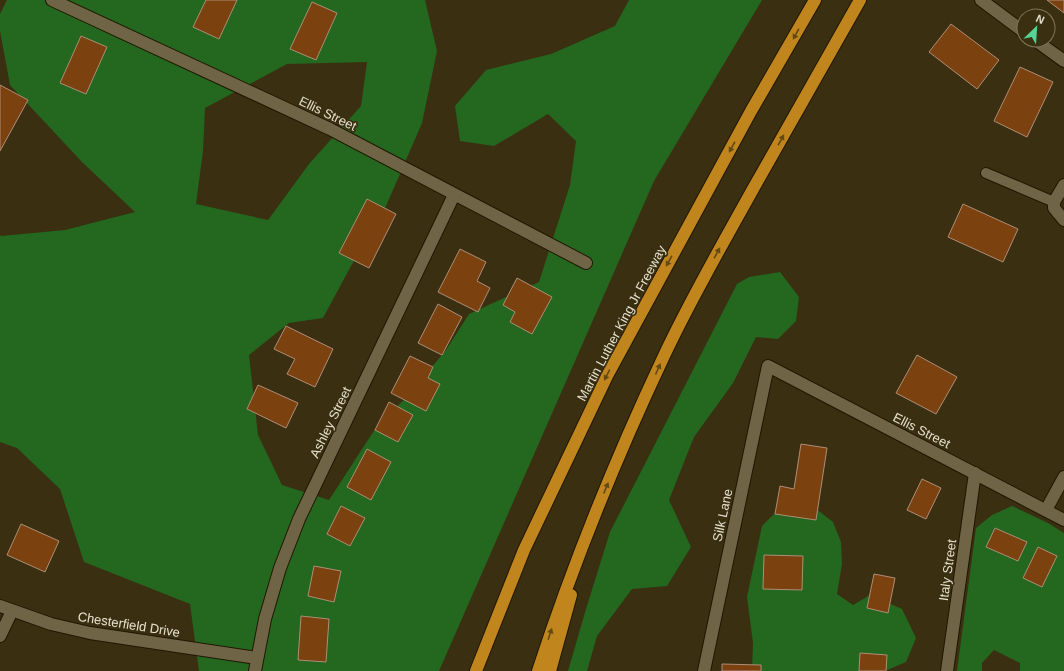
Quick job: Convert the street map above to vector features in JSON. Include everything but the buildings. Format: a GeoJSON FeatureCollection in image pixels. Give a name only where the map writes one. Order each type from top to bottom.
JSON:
{"type":"FeatureCollection","features":[{"type":"Feature","properties":{"kind":"highway","name":"Martin Luther King Jr Freeway"},"geometry":{"type":"LineString","coordinates":[[476,671],[524,550],[607,376],[751,111],[815,0]]}},
{"type":"Feature","properties":{"kind":"highway"},"geometry":{"type":"LineString","coordinates":[[538,671],[554,622],[591,524],[664,357],[708,269],[860,0]]}},
{"type":"Feature","properties":{"kind":"highway"},"geometry":{"type":"LineString","coordinates":[[550,671],[591,524]]}},
{"type":"Feature","properties":{"kind":"street","name":"Ellis Street"},"geometry":{"type":"LineString","coordinates":[[52,0],[330,129],[586,263]]}},
{"type":"Feature","properties":{"kind":"street"},"geometry":{"type":"LineString","coordinates":[[981,0],[1016,26]]}},
{"type":"Feature","properties":{"kind":"street"},"geometry":{"type":"LineString","coordinates":[[1047,48],[1064,61]]}},
{"type":"Feature","properties":{"kind":"street"},"geometry":{"type":"LineString","coordinates":[[1064,185],[1054,205],[1064,220]]}},
{"type":"Feature","properties":{"kind":"street","name":"Ashley Street"},"geometry":{"type":"LineString","coordinates":[[255,671],[265,619],[280,568],[300,519],[454,195]]}},
{"type":"Feature","properties":{"kind":"street","name":"Ellis Street"},"geometry":{"type":"LineString","coordinates":[[768,366],[1064,520]]}},
{"type":"Feature","properties":{"kind":"street","name":"Silk Lane"},"geometry":{"type":"LineString","coordinates":[[704,671],[768,366]]}},
{"type":"Feature","properties":{"kind":"street","name":"Italy Street"},"geometry":{"type":"LineString","coordinates":[[947,671],[975,474]]}},
{"type":"Feature","properties":{"kind":"street"},"geometry":{"type":"LineString","coordinates":[[1046,510],[1064,477]]}},
{"type":"Feature","properties":{"kind":"street","name":"Chesterfield Drive"},"geometry":{"type":"LineString","coordinates":[[0,606],[51,624],[90,633],[257,658]]}},
{"type":"Feature","properties":{"kind":"street"},"geometry":{"type":"LineString","coordinates":[[0,636],[12,611]]}},
{"type":"Feature","properties":{"kind":"lane"},"geometry":{"type":"LineString","coordinates":[[986,173],[1054,205]]}},
{"type":"Feature","properties":{"kind":"green space"},"geometry":{"type":"Polygon","coordinates":[[[7,0],[425,0],[437,51],[422,123],[383,213],[351,266],[323,318],[289,323],[249,355],[258,435],[282,485],[329,500],[379,423],[405,399],[446,350],[469,314],[539,282],[570,185],[576,141],[548,114],[494,146],[460,141],[455,106],[486,70],[551,54],[615,26],[629,0],[762,0],[654,181],[439,671],[199,671],[190,604],[84,562],[60,489],[17,448],[0,442],[0,235],[65,230],[135,212],[82,162],[10,85],[0,31],[0,14],[7,0]],[[367,62],[287,64],[205,108],[203,151],[196,204],[268,220],[309,164],[361,106],[367,62]]]}},
{"type":"Feature","properties":{"kind":"green space"},"geometry":{"type":"Polygon","coordinates":[[[780,272],[799,297],[796,321],[778,339],[756,337],[733,383],[694,437],[669,500],[691,547],[667,586],[632,589],[597,636],[587,671],[568,671],[610,532],[737,284],[749,277],[780,272]]]}},
{"type":"Feature","properties":{"kind":"green space"},"geometry":{"type":"Polygon","coordinates":[[[789,499],[806,501],[833,522],[841,542],[842,564],[837,594],[853,605],[870,595],[902,609],[916,638],[906,662],[885,671],[752,671],[753,643],[747,597],[762,526],[789,499]]]}},
{"type":"Feature","properties":{"kind":"green space"},"geometry":{"type":"Polygon","coordinates":[[[1012,506],[1048,523],[1064,533],[1064,671],[1020,671],[1020,663],[994,650],[982,663],[982,671],[957,671],[976,528],[992,515],[1012,506]]]}}]}
